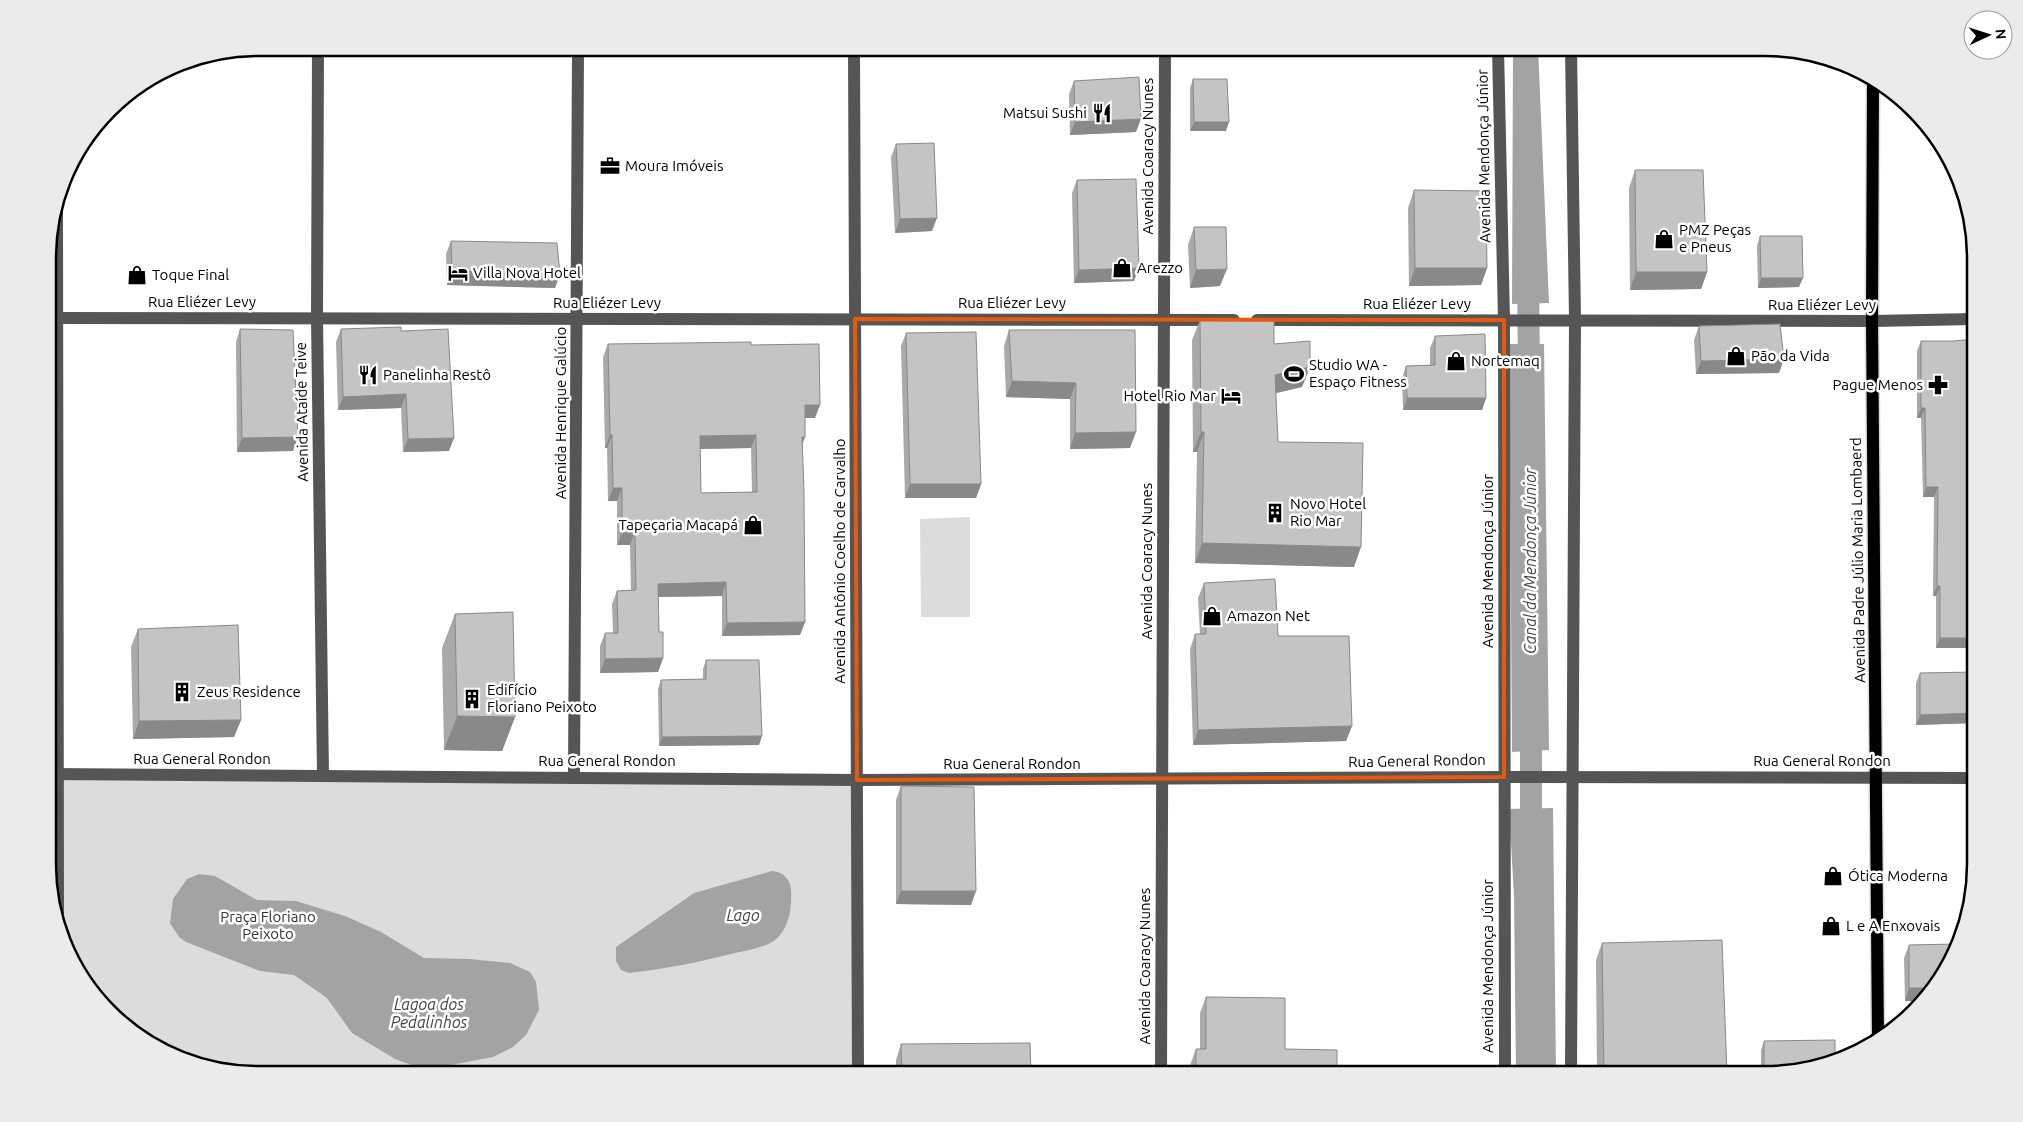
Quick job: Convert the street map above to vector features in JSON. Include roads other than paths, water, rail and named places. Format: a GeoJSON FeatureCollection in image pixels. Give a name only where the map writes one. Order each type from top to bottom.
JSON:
{"type":"FeatureCollection","features":[{"type":"Feature","properties":{"kind":"main road","name":"Avenida Padre Júlio Maria Lombaerd"},"geometry":{"type":"LineString","coordinates":[[1873,87],[1872,321],[1878,1031]]}},
{"type":"Feature","properties":{"kind":"street","name":"Avenida Ataíde Teive"},"geometry":{"type":"LineString","coordinates":[[318,56],[317,318],[323,776]]}},
{"type":"Feature","properties":{"kind":"street","name":"Avenida Henrique Galúcio"},"geometry":{"type":"LineString","coordinates":[[574,778],[578,56]]}},
{"type":"Feature","properties":{"kind":"street","name":"Avenida Antônio Coelho de Carvalho"},"geometry":{"type":"LineString","coordinates":[[854,56],[858,1066]]}},
{"type":"Feature","properties":{"kind":"street","name":"Avenida Coaracy Nunes"},"geometry":{"type":"LineString","coordinates":[[1161,1066],[1165,56]]}},
{"type":"Feature","properties":{"kind":"street","name":"Avenida Mendonça Júnior"},"geometry":{"type":"LineString","coordinates":[[1498,56],[1509,320],[1510,777],[1505,1066]]}},
{"type":"Feature","properties":{"kind":"street"},"geometry":{"type":"LineString","coordinates":[[1571,56],[1575,320],[1571,1066]]}},
{"type":"Feature","properties":{"kind":"street","name":"Rua Eliézer Levy"},"geometry":{"type":"LineString","coordinates":[[56,318],[1872,321],[1967,319]]}},
{"type":"Feature","properties":{"kind":"street","name":"Rua General Rondon"},"geometry":{"type":"LineString","coordinates":[[56,774],[856,780],[1510,777],[1967,778]]}},
{"type":"Feature","properties":{"kind":"water"},"geometry":{"type":"Polygon","coordinates":[[[1513,56],[1538,56],[1549,303],[1512,304],[1513,56]]]}},
{"type":"Feature","properties":{"kind":"water"},"geometry":{"type":"Polygon","coordinates":[[[1509,344],[1544,344],[1549,750],[1512,752],[1509,344]]]}},
{"type":"Feature","properties":{"kind":"water"},"geometry":{"type":"Polygon","coordinates":[[[1553,808],[1556,1066],[1516,1066],[1514,896],[1509,809],[1553,808]]]}},
{"type":"Feature","properties":{"kind":"water","name":"Lago"},"geometry":{"type":"Polygon","coordinates":[[[772,871],[786,877],[791,887],[789,918],[784,930],[775,940],[756,948],[682,965],[629,973],[621,970],[616,961],[616,947],[694,893],[772,871]]]}},
{"type":"Feature","properties":{"kind":"water","name":"Lagoa dos Pedalinhos"},"geometry":{"type":"Polygon","coordinates":[[[199,874],[215,876],[257,900],[296,901],[345,916],[381,932],[424,958],[469,959],[510,963],[530,972],[536,982],[539,1010],[526,1035],[513,1047],[493,1057],[446,1066],[414,1066],[395,1059],[352,1033],[327,998],[294,975],[260,971],[186,942],[179,937],[170,923],[173,899],[187,879],[199,874]]]}},
{"type":"Feature","properties":{"kind":"waterway","name":"Canal da Mendonça Júnior"},"geometry":{"type":"LineString","coordinates":[[1528,274],[1529,374]]}},
{"type":"Feature","properties":{"kind":"waterway","name":"Canal da Mendonça Júnior"},"geometry":{"type":"LineString","coordinates":[[1531,721],[1531,839]]}},
{"type":"Feature","properties":{"kind":"place","name":"Matsui Sushi"},"geometry":{"type":"Point","coordinates":[1102,113]}},
{"type":"Feature","properties":{"kind":"place","name":"Moura Imóveis"},"geometry":{"type":"Point","coordinates":[610,166]}},
{"type":"Feature","properties":{"kind":"place","name":"PMZ Peças e Pneus"},"geometry":{"type":"Point","coordinates":[1664,239]}},
{"type":"Feature","properties":{"kind":"place","name":"Arezzo"},"geometry":{"type":"Point","coordinates":[1122,268]}},
{"type":"Feature","properties":{"kind":"place","name":"Villa Nova Hotel"},"geometry":{"type":"Point","coordinates":[458,273]}},
{"type":"Feature","properties":{"kind":"place","name":"Toque Final"},"geometry":{"type":"Point","coordinates":[137,275]}},
{"type":"Feature","properties":{"kind":"place","name":"Pão da Vida"},"geometry":{"type":"Point","coordinates":[1736,356]}},
{"type":"Feature","properties":{"kind":"place","name":"Nortemaq"},"geometry":{"type":"Point","coordinates":[1456,361]}},
{"type":"Feature","properties":{"kind":"place","name":"Studio WA - Espaço Fitness"},"geometry":{"type":"Point","coordinates":[1294,374]}},
{"type":"Feature","properties":{"kind":"place","name":"Panelinha Restô"},"geometry":{"type":"Point","coordinates":[368,375]}},
{"type":"Feature","properties":{"kind":"place","name":"Pague Menos"},"geometry":{"type":"Point","coordinates":[1938,385]}},
{"type":"Feature","properties":{"kind":"place","name":"Hotel Rio Mar"},"geometry":{"type":"Point","coordinates":[1231,396]}},
{"type":"Feature","properties":{"kind":"place","name":"Novo Hotel Rio Mar"},"geometry":{"type":"Point","coordinates":[1275,513]}},
{"type":"Feature","properties":{"kind":"place","name":"Tapeçaria Macapá"},"geometry":{"type":"Point","coordinates":[753,525]}},
{"type":"Feature","properties":{"kind":"place","name":"Amazon Net"},"geometry":{"type":"Point","coordinates":[1212,616]}},
{"type":"Feature","properties":{"kind":"place","name":"Zeus Residence"},"geometry":{"type":"Point","coordinates":[182,692]}},
{"type":"Feature","properties":{"kind":"place","name":"Edifício Floriano Peixoto"},"geometry":{"type":"Point","coordinates":[472,699]}},
{"type":"Feature","properties":{"kind":"place","name":"Ótica Moderna"},"geometry":{"type":"Point","coordinates":[1833,876]}},
{"type":"Feature","properties":{"kind":"place","name":"L e A Enxovais"},"geometry":{"type":"Point","coordinates":[1831,926]}},
{"type":"Feature","properties":{"kind":"park label","name":"Praça Floriano Peixoto"},"geometry":{"type":"Point","coordinates":[268,926]}}]}
